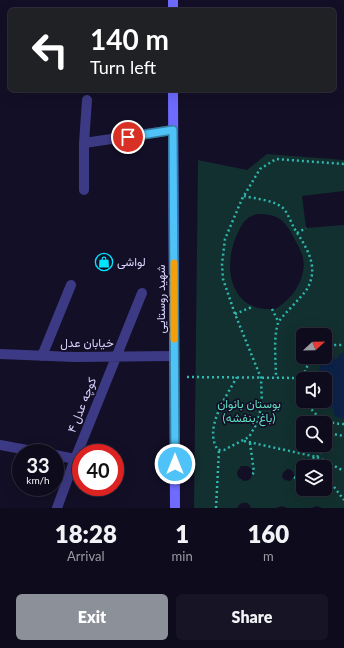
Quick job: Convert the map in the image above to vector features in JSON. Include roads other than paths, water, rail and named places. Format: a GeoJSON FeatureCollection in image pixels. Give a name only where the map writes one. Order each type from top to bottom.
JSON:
{"type":"FeatureCollection","features":[{"type":"Feature","properties":{"kind":"street","name":"شهید روستایی"},"geometry":{"type":"LineString","coordinates":[[173,92],[175,508]]}},
{"type":"Feature","properties":{"kind":"street"},"geometry":{"type":"LineString","coordinates":[[84,190],[84,143],[87,100]]}},
{"type":"Feature","properties":{"kind":"street"},"geometry":{"type":"LineString","coordinates":[[84,143],[173,130]]}},
{"type":"Feature","properties":{"kind":"street"},"geometry":{"type":"LineString","coordinates":[[42,356],[71,285]]}},
{"type":"Feature","properties":{"kind":"street","name":"کوچه عدل ۴"},"geometry":{"type":"LineString","coordinates":[[81,444],[142,293]]}},
{"type":"Feature","properties":{"kind":"street","name":"خیابان عدل"},"geometry":{"type":"LineString","coordinates":[[0,354],[42,356],[174,356]]}},
{"type":"Feature","properties":{"kind":"street"},"geometry":{"type":"LineString","coordinates":[[0,445],[12,447]]}},
{"type":"Feature","properties":{"kind":"street","name":"کوچه عدل ۴"},"geometry":{"type":"LineString","coordinates":[[57,508],[72,467]]}},
{"type":"Feature","properties":{"kind":"water"},"geometry":{"type":"Polygon","coordinates":[[[344,352],[344,419],[335,416],[333,408],[324,409],[323,408],[332,408],[332,372],[320,372],[319,368],[320,364],[332,364],[332,358],[336,360],[340,354],[344,352]]]}},
{"type":"Feature","properties":{"kind":"place","name":"لواشی"},"geometry":{"type":"Point","coordinates":[104,262]}},
{"type":"Feature","properties":{"kind":"park label","name":"بوستان بانوان (باغ بنفشه)"},"geometry":{"type":"Point","coordinates":[249,411]}}]}
